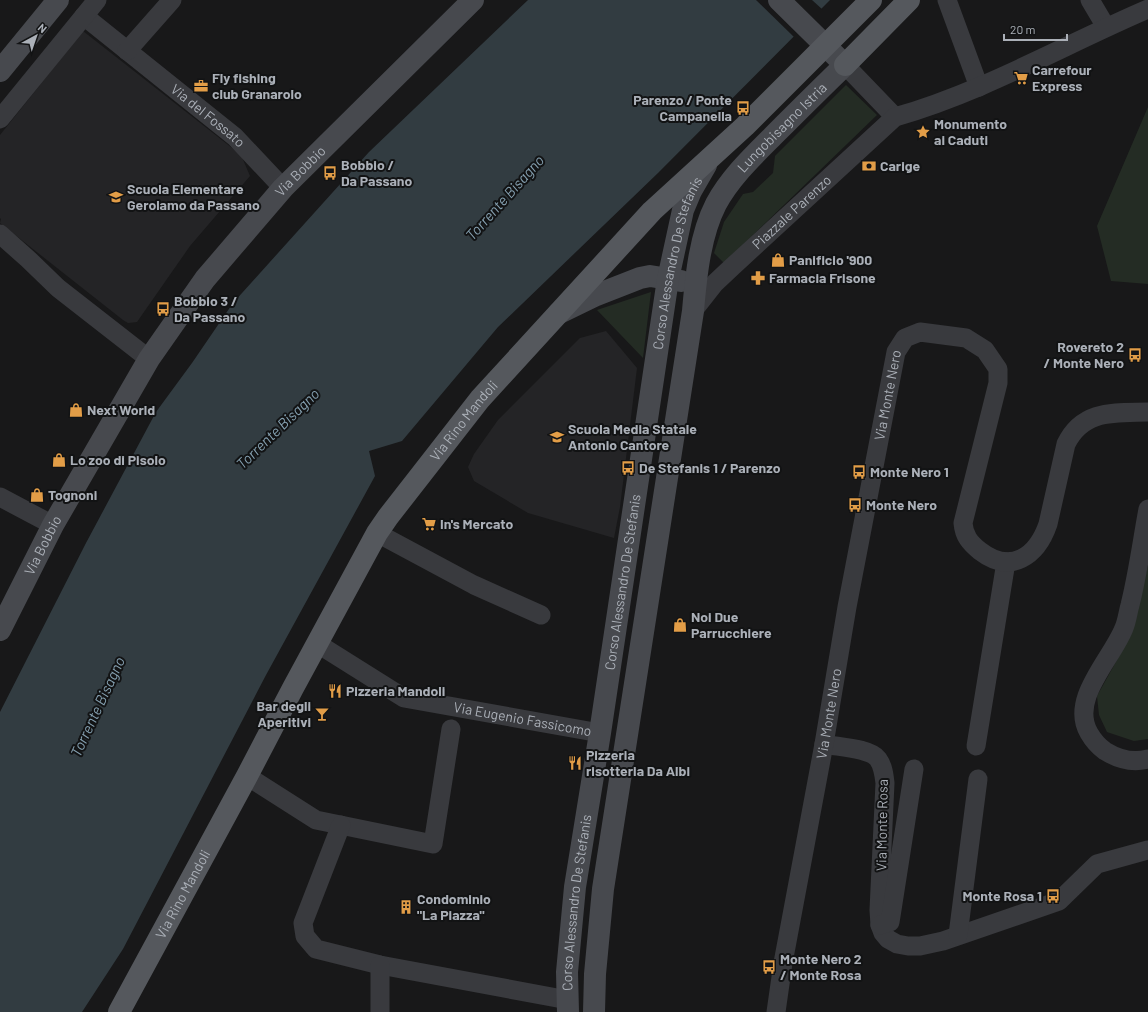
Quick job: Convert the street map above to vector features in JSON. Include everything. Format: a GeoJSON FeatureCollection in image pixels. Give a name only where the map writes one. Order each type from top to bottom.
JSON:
{"type":"FeatureCollection","features":[{"type":"Feature","properties":{"kind":"main road"},"geometry":{"type":"LineString","coordinates":[[0,71],[58,0]]}},
{"type":"Feature","properties":{"kind":"main road","name":"Via Bobbio"},"geometry":{"type":"LineString","coordinates":[[0,630],[53,525],[149,359],[205,279],[283,188],[473,0]]}},
{"type":"Feature","properties":{"kind":"main road"},"geometry":{"type":"LineString","coordinates":[[779,0],[845,65]]}},
{"type":"Feature","properties":{"kind":"main road","name":"Lungobisagno Istria"},"geometry":{"type":"LineString","coordinates":[[709,160],[794,77],[821,41],[872,0]]}},
{"type":"Feature","properties":{"kind":"main road","name":"Lungobisagno Istria"},"geometry":{"type":"LineString","coordinates":[[696,279],[703,240],[716,204],[728,186],[746,163],[909,0]]}},
{"type":"Feature","properties":{"kind":"main road","name":"Via Rino Mandoli"},"geometry":{"type":"LineString","coordinates":[[119,1012],[377,533],[388,517],[480,399],[652,211],[709,160]]}},
{"type":"Feature","properties":{"kind":"main road","name":"Corso Alessandro De Stefanis"},"geometry":{"type":"LineString","coordinates":[[568,1006],[567,972],[575,887],[600,733],[668,279],[683,210],[691,191],[709,160]]}},
{"type":"Feature","properties":{"kind":"main road","name":"Via Rino Mandoli"},"geometry":{"type":"LineString","coordinates":[[557,314],[594,296],[640,278],[650,276],[688,281],[696,279]]}},
{"type":"Feature","properties":{"kind":"main road","name":"Corso Alessandro De Stefanis"},"geometry":{"type":"LineString","coordinates":[[594,1012],[595,974],[603,889],[696,279]]}},
{"type":"Feature","properties":{"kind":"street"},"geometry":{"type":"LineString","coordinates":[[0,119],[97,0]]}},
{"type":"Feature","properties":{"kind":"street"},"geometry":{"type":"LineString","coordinates":[[127,51],[172,0]]}},
{"type":"Feature","properties":{"kind":"street"},"geometry":{"type":"LineString","coordinates":[[947,0],[978,87]]}},
{"type":"Feature","properties":{"kind":"street"},"geometry":{"type":"LineString","coordinates":[[1090,0],[1106,27]]}},
{"type":"Feature","properties":{"kind":"street","name":"Piazzale Parenzo"},"geometry":{"type":"LineString","coordinates":[[692,311],[715,283],[732,266],[895,117],[918,110],[978,87],[1148,9]]}},
{"type":"Feature","properties":{"kind":"street","name":"Via del Fossato"},"geometry":{"type":"LineString","coordinates":[[84,16],[235,137],[283,188]]}},
{"type":"Feature","properties":{"kind":"street"},"geometry":{"type":"LineString","coordinates":[[845,65],[895,117]]}},
{"type":"Feature","properties":{"kind":"street"},"geometry":{"type":"LineString","coordinates":[[0,234],[58,288],[149,359]]}},
{"type":"Feature","properties":{"kind":"street"},"geometry":{"type":"LineString","coordinates":[[696,279],[711,275],[732,266]]}},
{"type":"Feature","properties":{"kind":"street","name":"Via Monte Nero"},"geometry":{"type":"LineString","coordinates":[[776,1012],[783,963],[824,744],[847,607],[896,352],[906,338],[920,332],[966,338],[985,350],[998,369],[998,383],[963,523],[967,538],[974,546],[993,559],[1006,562]]}},
{"type":"Feature","properties":{"kind":"street"},"geometry":{"type":"LineString","coordinates":[[976,746],[1006,562],[1023,558],[1031,552],[1045,534],[1066,444],[1071,433],[1088,420],[1098,416],[1110,413],[1148,412]]}},
{"type":"Feature","properties":{"kind":"street"},"geometry":{"type":"LineString","coordinates":[[0,497],[53,525]]}},
{"type":"Feature","properties":{"kind":"street"},"geometry":{"type":"LineString","coordinates":[[1148,509],[1134,587],[1124,629],[1091,687],[1084,708],[1084,719],[1092,739],[1111,755],[1123,760],[1135,761],[1148,759]]}},
{"type":"Feature","properties":{"kind":"street"},"geometry":{"type":"LineString","coordinates":[[377,533],[474,585],[541,615]]}},
{"type":"Feature","properties":{"kind":"street","name":"Via Eugenio Fassicomo"},"geometry":{"type":"LineString","coordinates":[[318,644],[404,698],[600,733]]}},
{"type":"Feature","properties":{"kind":"street","name":"Via Eugenio Fassicomo"},"geometry":{"type":"LineString","coordinates":[[341,825],[434,844],[451,729]]}},
{"type":"Feature","properties":{"kind":"street","name":"Via Monte Rosa"},"geometry":{"type":"LineString","coordinates":[[824,744],[866,751],[877,757],[882,768],[885,782],[879,910],[880,925],[890,922],[914,768]]}},
{"type":"Feature","properties":{"kind":"street"},"geometry":{"type":"LineString","coordinates":[[247,776],[316,820],[341,825],[302,922],[305,936],[316,949],[380,965],[568,1006]]}},
{"type":"Feature","properties":{"kind":"street"},"geometry":{"type":"LineString","coordinates":[[958,935],[978,779]]}},
{"type":"Feature","properties":{"kind":"street"},"geometry":{"type":"LineString","coordinates":[[880,925],[888,939],[897,944],[920,946],[943,941],[1059,901],[1097,864],[1148,850]]}},
{"type":"Feature","properties":{"kind":"street"},"geometry":{"type":"LineString","coordinates":[[380,965],[380,1012]]}},
{"type":"Feature","properties":{"kind":"shaded area","name":"Scuola Elementare Gerolamo da Passano"},"geometry":{"type":"Polygon","coordinates":[[[83,31],[241,155],[250,176],[190,246],[137,322],[128,323],[123,320],[0,223],[0,135],[83,31]]]}},
{"type":"Feature","properties":{"kind":"shaded area"},"geometry":{"type":"Polygon","coordinates":[[[846,85],[877,115],[724,263],[714,253],[724,222],[743,194],[753,192],[773,173],[775,156],[846,85]]]}},
{"type":"Feature","properties":{"kind":"shaded area"},"geometry":{"type":"Polygon","coordinates":[[[1148,107],[1148,284],[1111,281],[1097,226],[1148,107]]]}},
{"type":"Feature","properties":{"kind":"shaded area"},"geometry":{"type":"Polygon","coordinates":[[[651,292],[643,358],[597,310],[651,292]]]}},
{"type":"Feature","properties":{"kind":"shaded area","name":"Scuola Media Statale Antonio Cantore"},"geometry":{"type":"Polygon","coordinates":[[[606,331],[637,368],[620,507],[614,538],[528,513],[474,481],[468,467],[474,454],[498,420],[580,338],[606,331]]]}},
{"type":"Feature","properties":{"kind":"shaded area"},"geometry":{"type":"Polygon","coordinates":[[[1148,565],[1148,739],[1134,741],[1107,732],[1099,715],[1097,696],[1117,660],[1137,611],[1148,565]]]}},
{"type":"Feature","properties":{"kind":"water","name":"Torrente Bisagno"},"geometry":{"type":"Polygon","coordinates":[[[528,0],[830,0],[658,173],[498,327],[402,441],[369,451],[375,476],[266,675],[123,949],[82,1012],[0,1012],[0,712],[86,543],[156,412],[233,303],[369,152],[528,0]]]}},
{"type":"Feature","properties":{"kind":"pier"},"geometry":{"type":"Polygon","coordinates":[[[756,0],[812,0],[823,10],[795,38],[756,0]]]}},
{"type":"Feature","properties":{"kind":"place","name":"Carrefour Express"},"geometry":{"type":"Point","coordinates":[1021,78]}},
{"type":"Feature","properties":{"kind":"place","name":"Fly fishing club Granarolo"},"geometry":{"type":"Point","coordinates":[201,86]}},
{"type":"Feature","properties":{"kind":"place","name":"Parenzo / Ponte Campanella"},"geometry":{"type":"Point","coordinates":[743,108]}},
{"type":"Feature","properties":{"kind":"place","name":"Monumento ai Caduti"},"geometry":{"type":"Point","coordinates":[923,132]}},
{"type":"Feature","properties":{"kind":"place","name":"Carige"},"geometry":{"type":"Point","coordinates":[869,166]}},
{"type":"Feature","properties":{"kind":"place","name":"Bobbio / Da Passano"},"geometry":{"type":"Point","coordinates":[330,173]}},
{"type":"Feature","properties":{"kind":"place","name":"Scuola Elementare Gerolamo da Passano"},"geometry":{"type":"Point","coordinates":[116,197]}},
{"type":"Feature","properties":{"kind":"place","name":"Panificio '900"},"geometry":{"type":"Point","coordinates":[778,260]}},
{"type":"Feature","properties":{"kind":"place","name":"Farmacia Frisone"},"geometry":{"type":"Point","coordinates":[758,278]}},
{"type":"Feature","properties":{"kind":"place","name":"Bobbio 3 / Da Passano"},"geometry":{"type":"Point","coordinates":[163,309]}},
{"type":"Feature","properties":{"kind":"place","name":"Rovereto 2 / Monte Nero"},"geometry":{"type":"Point","coordinates":[1135,355]}},
{"type":"Feature","properties":{"kind":"place","name":"Next World"},"geometry":{"type":"Point","coordinates":[76,410]}},
{"type":"Feature","properties":{"kind":"place","name":"Scuola Media Statale Antonio Cantore"},"geometry":{"type":"Point","coordinates":[557,437]}},
{"type":"Feature","properties":{"kind":"place","name":"Lo zoo di Pisolo"},"geometry":{"type":"Point","coordinates":[59,460]}},
{"type":"Feature","properties":{"kind":"place","name":"De Stefanis 1 / Parenzo"},"geometry":{"type":"Point","coordinates":[628,468]}},
{"type":"Feature","properties":{"kind":"place","name":"Monte Nero 1"},"geometry":{"type":"Point","coordinates":[859,472]}},
{"type":"Feature","properties":{"kind":"place","name":"Tognoni"},"geometry":{"type":"Point","coordinates":[37,495]}},
{"type":"Feature","properties":{"kind":"place","name":"Monte Nero"},"geometry":{"type":"Point","coordinates":[855,505]}},
{"type":"Feature","properties":{"kind":"place","name":"In's Mercato"},"geometry":{"type":"Point","coordinates":[429,524]}},
{"type":"Feature","properties":{"kind":"place","name":"Noi Due Parrucchiere"},"geometry":{"type":"Point","coordinates":[680,625]}},
{"type":"Feature","properties":{"kind":"place","name":"Pizzeria Mandoli"},"geometry":{"type":"Point","coordinates":[335,691]}},
{"type":"Feature","properties":{"kind":"place","name":"Bar degli Aperitivi"},"geometry":{"type":"Point","coordinates":[322,714]}},
{"type":"Feature","properties":{"kind":"place","name":"Pizzeria risotteria Da Albi"},"geometry":{"type":"Point","coordinates":[575,763]}},
{"type":"Feature","properties":{"kind":"place","name":"Monte Rosa 1"},"geometry":{"type":"Point","coordinates":[1053,896]}},
{"type":"Feature","properties":{"kind":"place","name":"Condominio \"La Piazza\""},"geometry":{"type":"Point","coordinates":[406,907]}},
{"type":"Feature","properties":{"kind":"place","name":"Monte Nero 2 / Monte Rosa"},"geometry":{"type":"Point","coordinates":[769,967]}}]}
